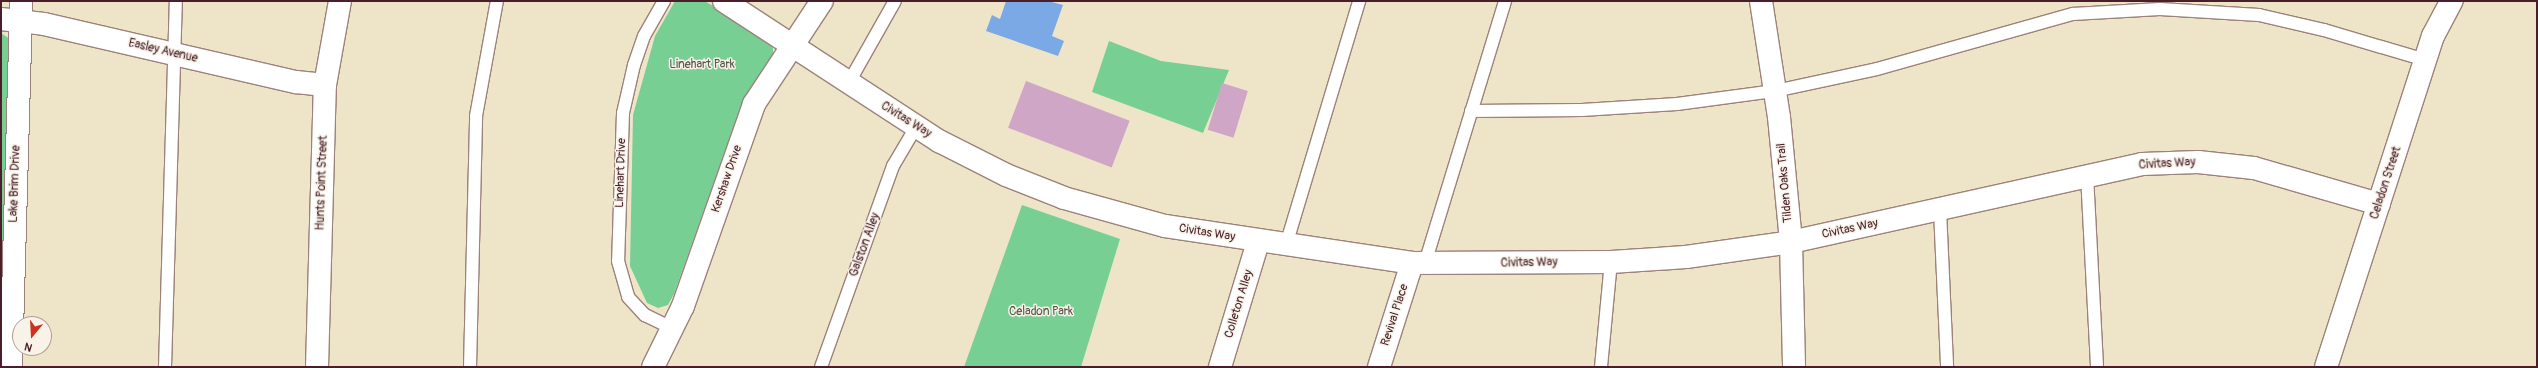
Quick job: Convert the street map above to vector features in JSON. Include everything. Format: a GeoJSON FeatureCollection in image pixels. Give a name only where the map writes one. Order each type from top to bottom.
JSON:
{"type":"FeatureCollection","features":[{"type":"Feature","properties":{"kind":"street","name":"Hunts Point Street"},"geometry":{"type":"LineString","coordinates":[[317,367],[324,85],[340,1]]}},
{"type":"Feature","properties":{"kind":"street","name":"Civitas Way"},"geometry":{"type":"LineString","coordinates":[[724,1],[848,84],[916,127],[1006,176],[1064,198],[1165,226],[1258,242],[1418,263],[1611,262],[1686,257],[1791,242],[1940,210],[2087,174],[2142,164],[2198,162],[2254,168],[2379,204]]}},
{"type":"Feature","properties":{"kind":"street","name":"Kershaw Drive"},"geometry":{"type":"LineString","coordinates":[[653,367],[683,306],[754,104],[822,1]]}},
{"type":"Feature","properties":{"kind":"street","name":"Tilden Oaks Trail"},"geometry":{"type":"LineString","coordinates":[[1761,1],[1775,91],[1791,242],[1794,367]]}},
{"type":"Feature","properties":{"kind":"street","name":"Celadon Street"},"geometry":{"type":"LineString","coordinates":[[2326,367],[2425,60],[2452,1]]}},
{"type":"Feature","properties":{"kind":"street","name":"Easley Avenue"},"geometry":{"type":"LineString","coordinates":[[14,13],[173,54],[296,82],[324,85]]}},
{"type":"Feature","properties":{"kind":"street","name":"Lake Brim Drive"},"geometry":{"type":"LineString","coordinates":[[11,367],[14,13]]}},
{"type":"Feature","properties":{"kind":"street","name":"Colleton Alley"},"geometry":{"type":"LineString","coordinates":[[1220,367],[1258,242]]}},
{"type":"Feature","properties":{"kind":"street","name":"Revival Place"},"geometry":{"type":"LineString","coordinates":[[1379,367],[1418,263]]}},
{"type":"Feature","properties":{"kind":"lane"},"geometry":{"type":"LineString","coordinates":[[165,367],[173,54],[176,1]]}},
{"type":"Feature","properties":{"kind":"lane"},"geometry":{"type":"LineString","coordinates":[[470,367],[476,116],[497,1]]}},
{"type":"Feature","properties":{"kind":"lane","name":"Linehart Drive"},"geometry":{"type":"LineString","coordinates":[[664,1],[636,58],[623,113],[618,261],[628,297],[646,315],[672,328]]}},
{"type":"Feature","properties":{"kind":"lane"},"geometry":{"type":"LineString","coordinates":[[848,84],[895,1]]}},
{"type":"Feature","properties":{"kind":"lane"},"geometry":{"type":"LineString","coordinates":[[1286,245],[1359,1]]}},
{"type":"Feature","properties":{"kind":"lane"},"geometry":{"type":"LineString","coordinates":[[1418,263],[1471,111],[1505,1]]}},
{"type":"Feature","properties":{"kind":"lane"},"geometry":{"type":"LineString","coordinates":[[1471,111],[1582,110],[1677,104],[1775,91],[1876,69],[2073,14],[2160,9],[2259,16],[2324,30],[2425,60]]}},
{"type":"Feature","properties":{"kind":"lane","name":"Galston Alley"},"geometry":{"type":"LineString","coordinates":[[821,367],[893,166],[916,127]]}},
{"type":"Feature","properties":{"kind":"lane"},"geometry":{"type":"LineString","coordinates":[[2087,174],[2097,367]]}},
{"type":"Feature","properties":{"kind":"lane"},"geometry":{"type":"LineString","coordinates":[[1940,210],[1947,367]]}},
{"type":"Feature","properties":{"kind":"lane"},"geometry":{"type":"LineString","coordinates":[[1601,367],[1611,262]]}},
{"type":"Feature","properties":{"kind":"green space","name":"Linehart Park"},"geometry":{"type":"Polygon","coordinates":[[[675,1],[705,1],[764,39],[773,48],[773,57],[742,103],[674,294],[668,305],[658,308],[647,303],[630,266],[633,115],[655,36],[675,1]]]}},
{"type":"Feature","properties":{"kind":"green space"},"geometry":{"type":"Polygon","coordinates":[[[1,33],[10,39],[1,367],[1,33]]]}},
{"type":"Feature","properties":{"kind":"green space"},"geometry":{"type":"Polygon","coordinates":[[[1109,41],[1161,61],[1229,70],[1203,133],[1092,92],[1109,41]]]}},
{"type":"Feature","properties":{"kind":"green space","name":"Celadon Park"},"geometry":{"type":"Polygon","coordinates":[[[1022,205],[1120,239],[1081,367],[964,367],[1022,205]]]}},
{"type":"Feature","properties":{"kind":"water"},"geometry":{"type":"Polygon","coordinates":[[[1006,1],[1048,1],[1063,5],[1052,36],[1064,41],[1058,56],[986,31],[992,15],[1000,19],[1006,1]]]}},
{"type":"Feature","properties":{"kind":"building"},"geometry":{"type":"Polygon","coordinates":[[[1026,81],[1130,121],[1112,167],[1008,128],[1026,81]]]}},
{"type":"Feature","properties":{"kind":"building"},"geometry":{"type":"Polygon","coordinates":[[[1222,83],[1248,91],[1233,138],[1208,130],[1222,83]]]}}]}
